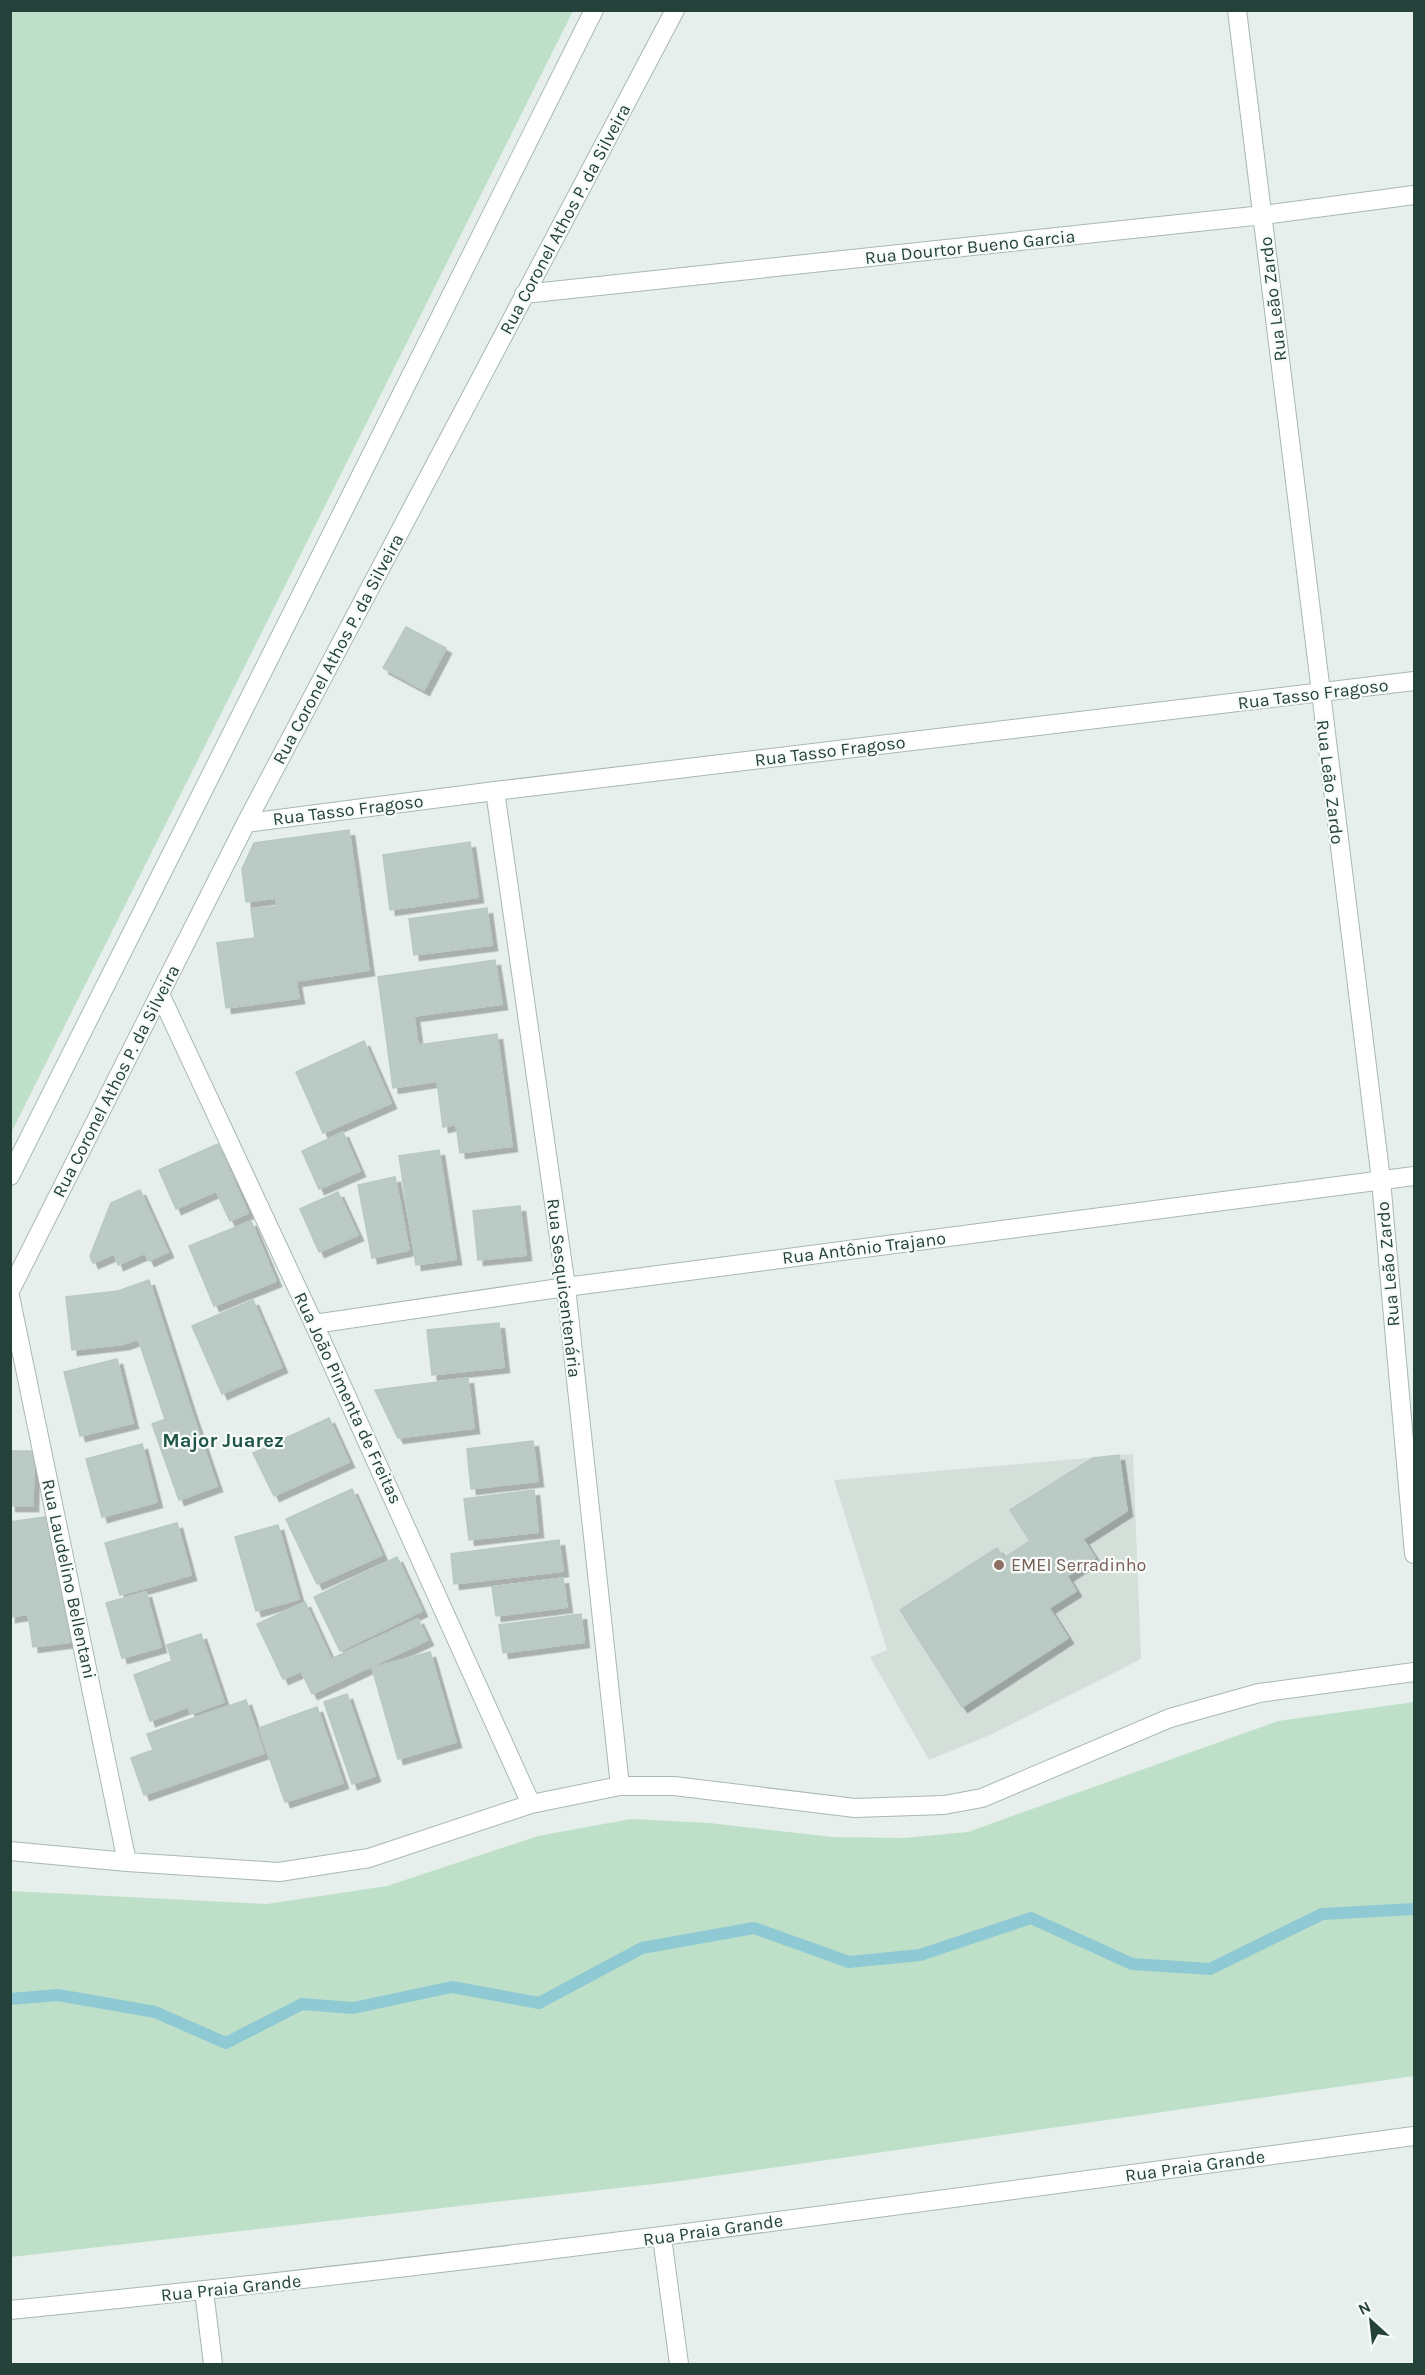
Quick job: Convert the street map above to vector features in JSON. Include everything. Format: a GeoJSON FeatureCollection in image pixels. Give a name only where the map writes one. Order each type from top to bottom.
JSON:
{"type":"FeatureCollection","features":[{"type":"Feature","properties":{"kind":"street"},"geometry":{"type":"LineString","coordinates":[[10,1176],[594,10]]}},
{"type":"Feature","properties":{"kind":"street","name":"Rua Coronel Athos P. da Silveira"},"geometry":{"type":"LineString","coordinates":[[10,1294],[246,823],[675,10]]}},
{"type":"Feature","properties":{"kind":"street","name":"Rua Leão Zardo"},"geometry":{"type":"LineString","coordinates":[[1237,10],[1319,693],[1381,1180],[1414,1554]]}},
{"type":"Feature","properties":{"kind":"street","name":"Rua Dourtor Bueno Garcia"},"geometry":{"type":"LineString","coordinates":[[525,294],[1263,215],[1414,195]]}},
{"type":"Feature","properties":{"kind":"street","name":"Rua Tasso Fragoso"},"geometry":{"type":"LineString","coordinates":[[246,823],[1414,681]]}},
{"type":"Feature","properties":{"kind":"street","name":"Rua Sesquicentenária"},"geometry":{"type":"LineString","coordinates":[[495,791],[566,1287],[620,1786]]}},
{"type":"Feature","properties":{"kind":"street","name":"Rua João Pimenta de Freitas"},"geometry":{"type":"LineString","coordinates":[[160,994],[314,1324],[531,1804]]}},
{"type":"Feature","properties":{"kind":"street","name":"Rua Antônio Trajano"},"geometry":{"type":"LineString","coordinates":[[314,1324],[566,1287],[1414,1176]]}},
{"type":"Feature","properties":{"kind":"street","name":"Rua Laudelino Bellentani"},"geometry":{"type":"LineString","coordinates":[[10,1294],[127,1862]]}},
{"type":"Feature","properties":{"kind":"street"},"geometry":{"type":"LineString","coordinates":[[10,1851],[127,1862],[279,1872],[369,1858],[531,1804],[620,1786],[674,1786],[855,1808],[944,1805],[982,1798],[1170,1718],[1259,1693],[1414,1672]]}},
{"type":"Feature","properties":{"kind":"street","name":"Rua Praia Grande"},"geometry":{"type":"LineString","coordinates":[[10,2310],[204,2291],[662,2237],[1414,2136]]}},
{"type":"Feature","properties":{"kind":"street"},"geometry":{"type":"LineString","coordinates":[[662,2237],[679,2364]]}},
{"type":"Feature","properties":{"kind":"street"},"geometry":{"type":"LineString","coordinates":[[204,2291],[213,2364]]}},
{"type":"Feature","properties":{"kind":"shaded area","name":"EMEI Serradinho"},"geometry":{"type":"Polygon","coordinates":[[[1133,1454],[1141,1659],[990,1735],[929,1760],[870,1657],[887,1650],[834,1480],[1133,1454]]]}},
{"type":"Feature","properties":{"kind":"green space"},"geometry":{"type":"Polygon","coordinates":[[[10,11],[573,11],[11,1133],[10,11]]]}},
{"type":"Feature","properties":{"kind":"green space"},"geometry":{"type":"Polygon","coordinates":[[[1414,1702],[1414,2076],[680,2181],[11,2257],[11,1891],[267,1904],[387,1886],[538,1836],[631,1819],[710,1823],[832,1837],[904,1838],[968,1832],[1278,1721],[1414,1702]]]}},
{"type":"Feature","properties":{"kind":"building"},"geometry":{"type":"Polygon","coordinates":[[[406,627],[446,648],[424,690],[383,668],[406,627]]]}},
{"type":"Feature","properties":{"kind":"building"},"geometry":{"type":"Polygon","coordinates":[[[349,830],[369,970],[296,981],[299,998],[226,1008],[217,943],[255,938],[251,909],[277,906],[276,898],[246,902],[242,869],[254,843],[349,830]]]}},
{"type":"Feature","properties":{"kind":"building"},"geometry":{"type":"Polygon","coordinates":[[[470,842],[478,897],[390,910],[383,855],[470,842]]]}},
{"type":"Feature","properties":{"kind":"building"},"geometry":{"type":"Polygon","coordinates":[[[487,908],[492,945],[414,955],[409,919],[487,908]]]}},
{"type":"Feature","properties":{"kind":"building"},"geometry":{"type":"Polygon","coordinates":[[[495,960],[502,1004],[414,1016],[418,1045],[497,1034],[512,1146],[460,1153],[456,1124],[443,1127],[437,1081],[393,1088],[378,977],[495,960]]]}},
{"type":"Feature","properties":{"kind":"building"},"geometry":{"type":"Polygon","coordinates":[[[364,1041],[391,1103],[323,1133],[296,1072],[364,1041]]]}},
{"type":"Feature","properties":{"kind":"building"},"geometry":{"type":"Polygon","coordinates":[[[343,1132],[360,1171],[319,1189],[302,1151],[343,1132]]]}},
{"type":"Feature","properties":{"kind":"building"},"geometry":{"type":"Polygon","coordinates":[[[218,1144],[248,1213],[230,1221],[216,1191],[176,1209],[159,1170],[218,1144]]]}},
{"type":"Feature","properties":{"kind":"building"},"geometry":{"type":"Polygon","coordinates":[[[439,1150],[456,1259],[416,1265],[399,1156],[439,1150]]]}},
{"type":"Feature","properties":{"kind":"building"},"geometry":{"type":"Polygon","coordinates":[[[395,1177],[409,1250],[372,1258],[358,1185],[395,1177]]]}},
{"type":"Feature","properties":{"kind":"building"},"geometry":{"type":"Polygon","coordinates":[[[140,1190],[168,1252],[149,1261],[145,1253],[118,1265],[114,1254],[93,1263],[90,1256],[111,1203],[140,1190]]]}},
{"type":"Feature","properties":{"kind":"building"},"geometry":{"type":"Polygon","coordinates":[[[338,1192],[358,1235],[319,1252],[300,1209],[338,1192]]]}},
{"type":"Feature","properties":{"kind":"building"},"geometry":{"type":"Polygon","coordinates":[[[520,1206],[526,1255],[478,1260],[473,1211],[520,1206]]]}},
{"type":"Feature","properties":{"kind":"building"},"geometry":{"type":"Polygon","coordinates":[[[251,1221],[276,1281],[214,1306],[189,1246],[251,1221]]]}},
{"type":"Feature","properties":{"kind":"building"},"geometry":{"type":"Polygon","coordinates":[[[149,1280],[191,1410],[165,1419],[138,1339],[124,1344],[118,1291],[149,1280]]]}},
{"type":"Feature","properties":{"kind":"building"},"geometry":{"type":"Polygon","coordinates":[[[118,1291],[124,1344],[72,1350],[66,1297],[118,1291]]]}},
{"type":"Feature","properties":{"kind":"building"},"geometry":{"type":"Polygon","coordinates":[[[253,1300],[282,1367],[222,1394],[192,1326],[253,1300]]]}},
{"type":"Feature","properties":{"kind":"building"},"geometry":{"type":"Polygon","coordinates":[[[499,1323],[504,1367],[432,1375],[427,1330],[499,1323]]]}},
{"type":"Feature","properties":{"kind":"building"},"geometry":{"type":"Polygon","coordinates":[[[117,1359],[133,1423],[80,1436],[64,1372],[117,1359]]]}},
{"type":"Feature","properties":{"kind":"building"},"geometry":{"type":"Polygon","coordinates":[[[468,1378],[474,1428],[398,1438],[375,1390],[468,1378]]]}},
{"type":"Feature","properties":{"kind":"building"},"geometry":{"type":"Polygon","coordinates":[[[191,1410],[217,1486],[179,1500],[152,1424],[191,1410]]]}},
{"type":"Feature","properties":{"kind":"building"},"geometry":{"type":"Polygon","coordinates":[[[329,1418],[349,1462],[274,1496],[253,1453],[329,1418]]]}},
{"type":"Feature","properties":{"kind":"building"},"geometry":{"type":"Polygon","coordinates":[[[533,1441],[538,1481],[471,1489],[467,1449],[533,1441]]]}},
{"type":"Feature","properties":{"kind":"building"},"geometry":{"type":"Polygon","coordinates":[[[142,1444],[157,1502],[102,1517],[86,1459],[142,1444]]]}},
{"type":"Feature","properties":{"kind":"building"},"geometry":{"type":"Polygon","coordinates":[[[10,1451],[34,1451],[33,1506],[10,1506],[10,1451]]]}},
{"type":"Feature","properties":{"kind":"building"},"geometry":{"type":"Polygon","coordinates":[[[1119,1455],[1127,1511],[1083,1539],[1095,1558],[1067,1576],[1076,1591],[1049,1608],[1068,1638],[962,1707],[900,1610],[997,1548],[1004,1558],[1030,1541],[1010,1510],[1093,1458],[1119,1455]]]}},
{"type":"Feature","properties":{"kind":"building"},"geometry":{"type":"Polygon","coordinates":[[[352,1489],[382,1555],[317,1584],[286,1519],[352,1489]]]}},
{"type":"Feature","properties":{"kind":"building"},"geometry":{"type":"Polygon","coordinates":[[[534,1490],[538,1532],[469,1540],[464,1499],[534,1490]]]}},
{"type":"Feature","properties":{"kind":"building"},"geometry":{"type":"Polygon","coordinates":[[[51,1516],[70,1642],[33,1647],[28,1614],[10,1617],[10,1522],[51,1516]]]}},
{"type":"Feature","properties":{"kind":"building"},"geometry":{"type":"Polygon","coordinates":[[[177,1523],[191,1575],[120,1595],[105,1543],[177,1523]]]}},
{"type":"Feature","properties":{"kind":"building"},"geometry":{"type":"Polygon","coordinates":[[[278,1525],[299,1599],[256,1611],[235,1537],[278,1525]]]}},
{"type":"Feature","properties":{"kind":"building"},"geometry":{"type":"Polygon","coordinates":[[[559,1540],[563,1571],[454,1584],[451,1554],[559,1540]]]}},
{"type":"Feature","properties":{"kind":"building"},"geometry":{"type":"Polygon","coordinates":[[[397,1557],[422,1611],[340,1651],[314,1597],[397,1557]]]}},
{"type":"Feature","properties":{"kind":"building"},"geometry":{"type":"Polygon","coordinates":[[[563,1578],[567,1607],[496,1616],[492,1587],[563,1578]]]}},
{"type":"Feature","properties":{"kind":"building"},"geometry":{"type":"Polygon","coordinates":[[[146,1592],[161,1647],[122,1658],[106,1603],[146,1592]]]}},
{"type":"Feature","properties":{"kind":"building"},"geometry":{"type":"Polygon","coordinates":[[[305,1602],[331,1659],[418,1619],[428,1640],[312,1694],[301,1671],[283,1679],[257,1624],[305,1602]]]}},
{"type":"Feature","properties":{"kind":"building"},"geometry":{"type":"Polygon","coordinates":[[[581,1614],[584,1642],[503,1653],[499,1625],[581,1614]]]}},
{"type":"Feature","properties":{"kind":"building"},"geometry":{"type":"Polygon","coordinates":[[[201,1634],[224,1702],[191,1714],[188,1707],[150,1721],[134,1675],[172,1661],[167,1645],[201,1634]]]}},
{"type":"Feature","properties":{"kind":"building"},"geometry":{"type":"Polygon","coordinates":[[[430,1652],[456,1742],[398,1759],[372,1668],[430,1652]]]}},
{"type":"Feature","properties":{"kind":"building"},"geometry":{"type":"Polygon","coordinates":[[[347,1694],[375,1776],[352,1784],[324,1702],[347,1694]]]}},
{"type":"Feature","properties":{"kind":"building"},"geometry":{"type":"Polygon","coordinates":[[[246,1700],[264,1753],[144,1795],[131,1758],[153,1750],[147,1734],[246,1700]]]}},
{"type":"Feature","properties":{"kind":"building"},"geometry":{"type":"Polygon","coordinates":[[[317,1707],[343,1783],[285,1802],[259,1728],[317,1707]]]}},
{"type":"Feature","properties":{"kind":"waterway"},"geometry":{"type":"LineString","coordinates":[[10,1999],[58,1995],[155,2012],[226,2043],[302,2004],[353,2008],[452,1987],[539,2003],[642,1948],[754,1928],[849,1962],[920,1955],[1031,1918],[1132,1964],[1210,1969],[1322,1914],[1414,1909]]}},
{"type":"Feature","properties":{"kind":"place","name":"EMEI Serradinho"},"geometry":{"type":"Point","coordinates":[999,1565]}},
{"type":"Feature","properties":{"kind":"district","name":"Major Juarez"},"geometry":{"type":"Point","coordinates":[223,1440]}}]}
